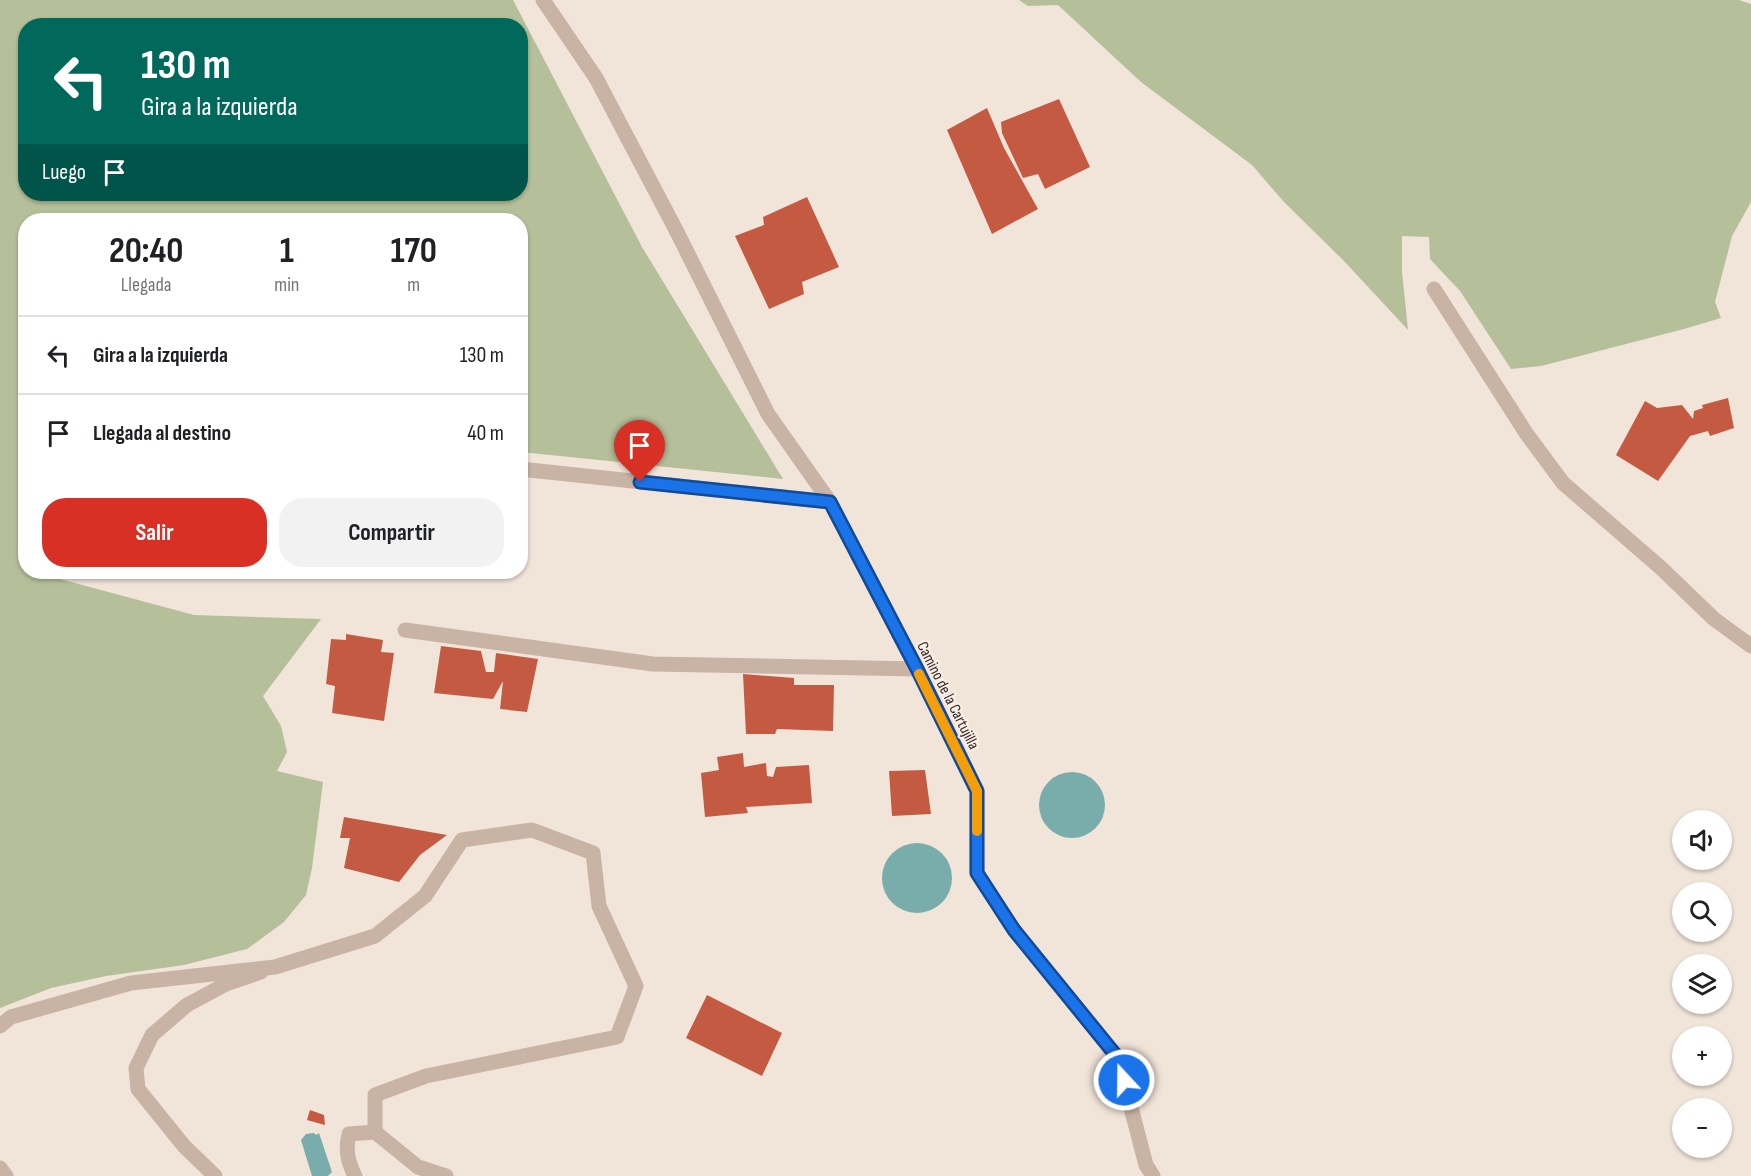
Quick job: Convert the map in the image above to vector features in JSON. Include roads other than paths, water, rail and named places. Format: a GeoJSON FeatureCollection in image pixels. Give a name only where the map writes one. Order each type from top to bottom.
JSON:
{"type":"FeatureCollection","features":[{"type":"Feature","properties":{"kind":"street","name":"Camino de la Cartujilla"},"geometry":{"type":"LineString","coordinates":[[543,0],[596,78],[677,232],[768,414],[830,502],[917,669],[977,791],[977,873],[1014,930],[1118,1058],[1146,1165],[1153,1176]]}},
{"type":"Feature","properties":{"kind":"street"},"geometry":{"type":"LineString","coordinates":[[1434,289],[1526,433],[1563,483],[1661,568],[1714,619],[1751,646]]}},
{"type":"Feature","properties":{"kind":"street"},"geometry":{"type":"LineString","coordinates":[[528,470],[830,502]]}},
{"type":"Feature","properties":{"kind":"street"},"geometry":{"type":"LineString","coordinates":[[405,630],[653,664],[917,669]]}},
{"type":"Feature","properties":{"kind":"street"},"geometry":{"type":"LineString","coordinates":[[215,1176],[184,1146],[138,1089],[136,1068],[152,1035],[187,1005],[226,984],[375,936],[425,896],[462,840],[532,830],[593,853],[599,906],[636,986],[617,1037],[426,1076],[375,1095],[375,1132]]}},
{"type":"Feature","properties":{"kind":"street"},"geometry":{"type":"LineString","coordinates":[[0,1026],[11,1017],[131,983],[275,967]]}},
{"type":"Feature","properties":{"kind":"street"},"geometry":{"type":"LineString","coordinates":[[355,1176],[348,1163],[346,1144],[349,1134],[375,1132],[417,1167],[446,1176]]}},
{"type":"Feature","properties":{"kind":"street"},"geometry":{"type":"LineString","coordinates":[[0,1168],[6,1176]]}},
{"type":"Feature","properties":{"kind":"water"},"geometry":{"type":"Polygon","coordinates":[[[1072,772],[1085,774],[1095,782],[1103,792],[1105,805],[1103,818],[1095,828],[1085,836],[1072,838],[1059,836],[1049,828],[1041,818],[1039,805],[1041,792],[1049,782],[1059,774],[1072,772]]]}},
{"type":"Feature","properties":{"kind":"water"},"geometry":{"type":"Polygon","coordinates":[[[924,843],[937,849],[946,858],[950,864],[952,878],[950,892],[942,903],[931,911],[910,913],[892,903],[884,892],[882,871],[892,853],[903,845],[924,843]]]}},
{"type":"Feature","properties":{"kind":"water"},"geometry":{"type":"Polygon","coordinates":[[[319,1133],[332,1172],[328,1176],[312,1176],[301,1140],[306,1134],[316,1135],[319,1133]]]}}]}
